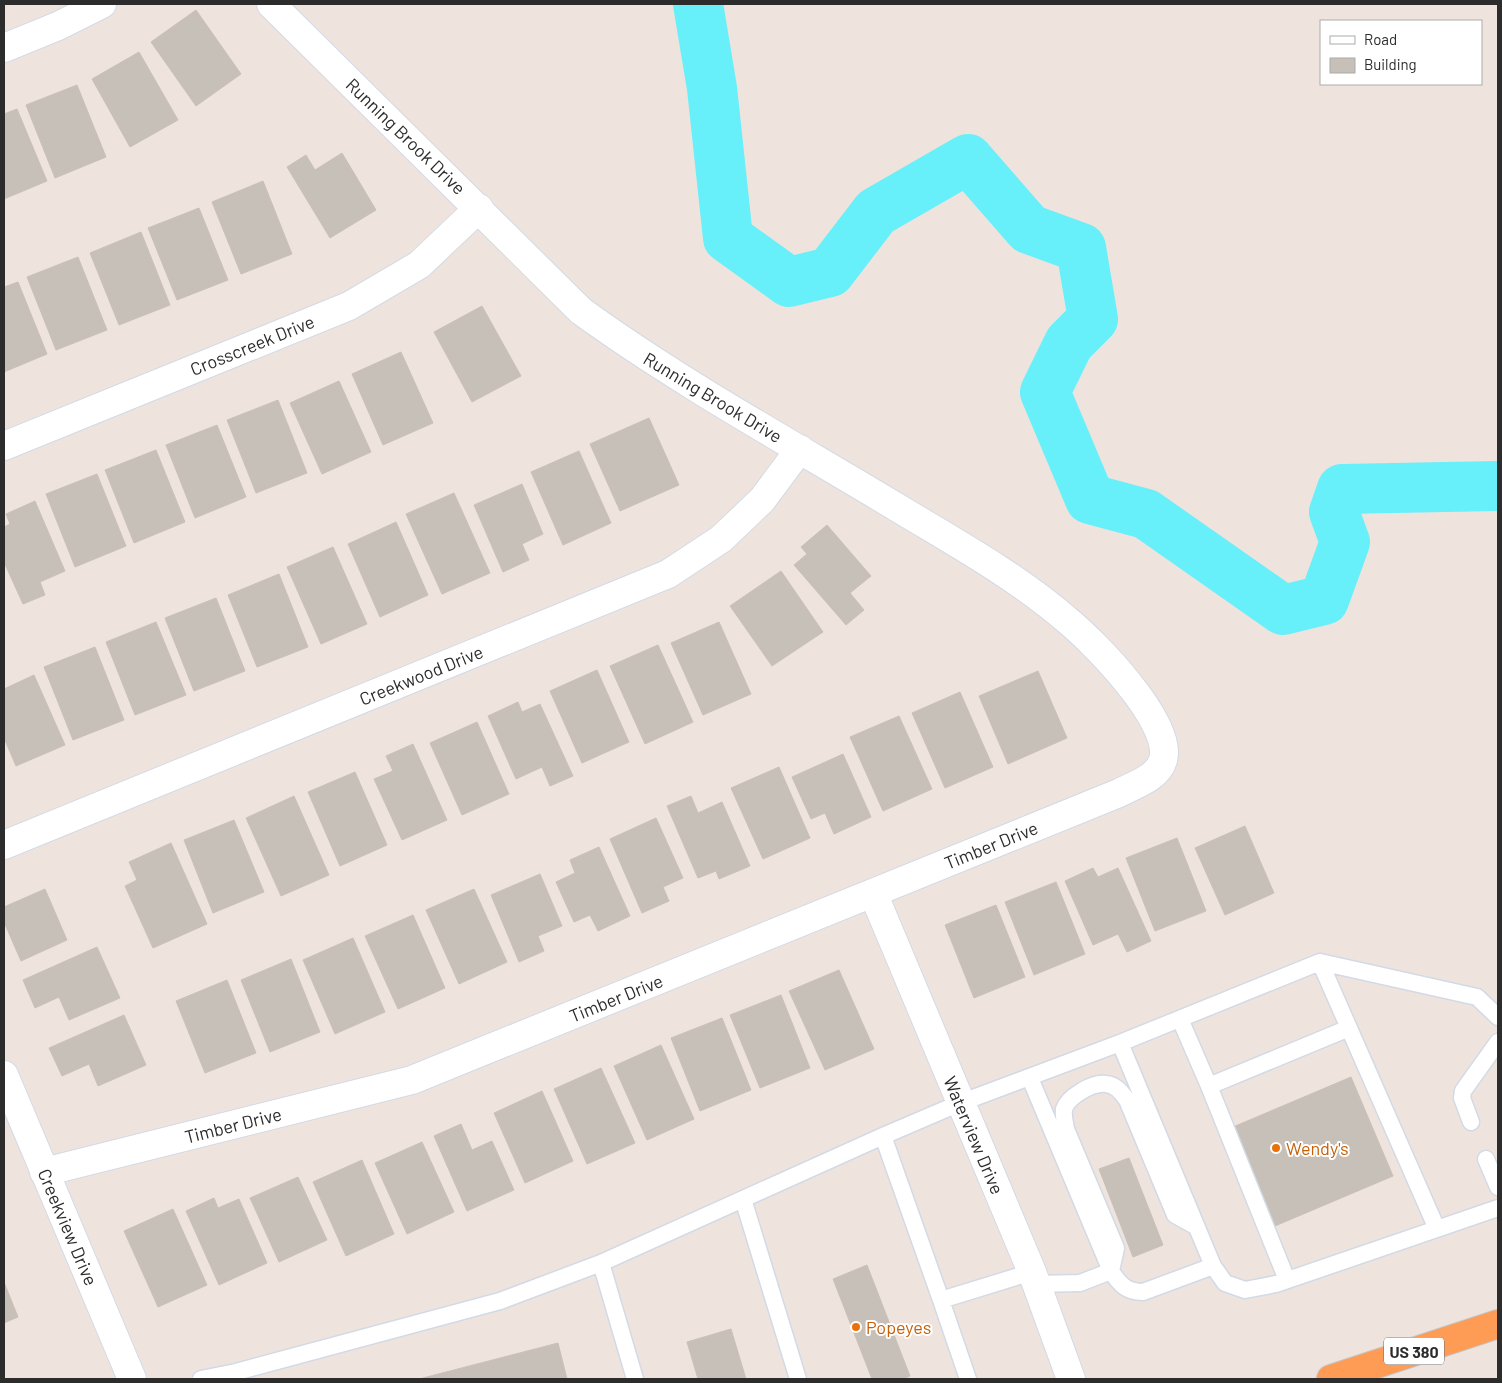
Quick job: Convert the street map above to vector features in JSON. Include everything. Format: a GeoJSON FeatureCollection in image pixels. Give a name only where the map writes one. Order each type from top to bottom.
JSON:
{"type":"FeatureCollection","features":[{"type":"Feature","properties":{"kind":"highway","name":"US 380"},"geometry":{"type":"LineString","coordinates":[[1331,1379],[1498,1324]]}},
{"type":"Feature","properties":{"kind":"street"},"geometry":{"type":"LineString","coordinates":[[4,48],[58,26],[102,4]]}},
{"type":"Feature","properties":{"kind":"street","name":"Running Brook Drive"},"geometry":{"type":"LineString","coordinates":[[271,4],[581,311],[639,354],[994,565],[1067,620],[1114,666],[1147,709],[1162,739],[1163,760]]}},
{"type":"Feature","properties":{"kind":"street","name":"Crosscreek Drive"},"geometry":{"type":"LineString","coordinates":[[4,446],[349,306],[419,265],[479,208]]}},
{"type":"Feature","properties":{"kind":"street","name":"Creekwood Drive"},"geometry":{"type":"LineString","coordinates":[[4,845],[668,574],[721,539],[762,500],[800,449]]}},
{"type":"Feature","properties":{"kind":"street","name":"Timber Drive"},"geometry":{"type":"LineString","coordinates":[[44,1172],[412,1080],[1119,793],[1151,777],[1163,760]]}},
{"type":"Feature","properties":{"kind":"street","name":"Waterview Drive"},"geometry":{"type":"LineString","coordinates":[[873,893],[1034,1278],[1071,1379]]}},
{"type":"Feature","properties":{"kind":"street","name":"Creekview Drive"},"geometry":{"type":"LineString","coordinates":[[4,1075],[132,1379]]}},
{"type":"Feature","properties":{"kind":"lane"},"geometry":{"type":"LineString","coordinates":[[1320,962],[1437,1229]]}},
{"type":"Feature","properties":{"kind":"lane"},"geometry":{"type":"LineString","coordinates":[[201,1379],[237,1376],[482,1306],[601,1263],[960,1103],[1120,1043],[1320,962],[1477,997],[1498,1017]]}},
{"type":"Feature","properties":{"kind":"lane"},"geometry":{"type":"LineString","coordinates":[[1180,1019],[1287,1280]]}},
{"type":"Feature","properties":{"kind":"lane"},"geometry":{"type":"LineString","coordinates":[[1208,1086],[1349,1028]]}},
{"type":"Feature","properties":{"kind":"lane"},"geometry":{"type":"LineString","coordinates":[[1471,1122],[1462,1098],[1463,1091],[1498,1042]]}},
{"type":"Feature","properties":{"kind":"lane"},"geometry":{"type":"LineString","coordinates":[[1120,1043],[1213,1266],[1225,1283],[1245,1290],[1287,1280],[1498,1208]]}},
{"type":"Feature","properties":{"kind":"lane"},"geometry":{"type":"LineString","coordinates":[[1030,1078],[1111,1272],[1120,1284],[1132,1292],[1143,1292],[1213,1266]]}},
{"type":"Feature","properties":{"kind":"lane"},"geometry":{"type":"LineString","coordinates":[[1111,1272],[1116,1248],[1066,1129],[1064,1110],[1073,1096],[1105,1084],[1119,1089],[1126,1100],[1175,1215],[1197,1227]]}},
{"type":"Feature","properties":{"kind":"lane"},"geometry":{"type":"LineString","coordinates":[[883,1136],[968,1379]]}},
{"type":"Feature","properties":{"kind":"lane"},"geometry":{"type":"LineString","coordinates":[[1486,1159],[1498,1187]]}},
{"type":"Feature","properties":{"kind":"lane"},"geometry":{"type":"LineString","coordinates":[[742,1199],[798,1379]]}},
{"type":"Feature","properties":{"kind":"lane"},"geometry":{"type":"LineString","coordinates":[[601,1263],[635,1379]]}},
{"type":"Feature","properties":{"kind":"lane"},"geometry":{"type":"LineString","coordinates":[[941,1300],[1034,1278],[1080,1283],[1111,1272]]}},
{"type":"Feature","properties":{"kind":"building"},"geometry":{"type":"Polygon","coordinates":[[[196,10],[241,74],[196,106],[151,42],[196,10]]]}},
{"type":"Feature","properties":{"kind":"building"},"geometry":{"type":"Polygon","coordinates":[[[139,52],[178,120],[130,147],[92,79],[139,52]]]}},
{"type":"Feature","properties":{"kind":"building"},"geometry":{"type":"Polygon","coordinates":[[[77,85],[106,157],[55,178],[26,105],[77,85]]]}},
{"type":"Feature","properties":{"kind":"building"},"geometry":{"type":"Polygon","coordinates":[[[17,109],[47,181],[4,199],[4,114],[17,109]]]}},
{"type":"Feature","properties":{"kind":"building"},"geometry":{"type":"Polygon","coordinates":[[[342,153],[376,210],[330,238],[287,167],[306,155],[315,170],[342,153]]]}},
{"type":"Feature","properties":{"kind":"building"},"geometry":{"type":"Polygon","coordinates":[[[263,181],[292,254],[241,274],[212,202],[263,181]]]}},
{"type":"Feature","properties":{"kind":"building"},"geometry":{"type":"Polygon","coordinates":[[[199,208],[228,280],[177,300],[148,228],[199,208]]]}},
{"type":"Feature","properties":{"kind":"building"},"geometry":{"type":"Polygon","coordinates":[[[141,232],[170,305],[119,325],[90,253],[141,232]]]}},
{"type":"Feature","properties":{"kind":"building"},"geometry":{"type":"Polygon","coordinates":[[[78,257],[107,330],[56,350],[27,277],[78,257]]]}},
{"type":"Feature","properties":{"kind":"building"},"geometry":{"type":"Polygon","coordinates":[[[18,282],[47,354],[4,372],[4,287],[18,282]]]}},
{"type":"Feature","properties":{"kind":"building"},"geometry":{"type":"Polygon","coordinates":[[[482,306],[521,376],[472,402],[434,332],[482,306]]]}},
{"type":"Feature","properties":{"kind":"building"},"geometry":{"type":"Polygon","coordinates":[[[401,352],[433,423],[383,445],[352,374],[401,352]]]}},
{"type":"Feature","properties":{"kind":"building"},"geometry":{"type":"Polygon","coordinates":[[[339,381],[371,452],[322,474],[290,403],[339,381]]]}},
{"type":"Feature","properties":{"kind":"building"},"geometry":{"type":"Polygon","coordinates":[[[278,400],[307,473],[256,493],[227,420],[278,400]]]}},
{"type":"Feature","properties":{"kind":"building"},"geometry":{"type":"Polygon","coordinates":[[[649,418],[679,485],[620,511],[590,444],[649,418]]]}},
{"type":"Feature","properties":{"kind":"building"},"geometry":{"type":"Polygon","coordinates":[[[217,425],[246,497],[195,518],[166,445],[217,425]]]}},
{"type":"Feature","properties":{"kind":"building"},"geometry":{"type":"Polygon","coordinates":[[[156,450],[185,522],[134,543],[105,470],[156,450]]]}},
{"type":"Feature","properties":{"kind":"building"},"geometry":{"type":"Polygon","coordinates":[[[579,451],[611,523],[563,545],[531,472],[579,451]]]}},
{"type":"Feature","properties":{"kind":"building"},"geometry":{"type":"Polygon","coordinates":[[[97,474],[126,546],[75,567],[46,494],[97,474]]]}},
{"type":"Feature","properties":{"kind":"building"},"geometry":{"type":"Polygon","coordinates":[[[522,484],[543,534],[522,544],[529,560],[503,572],[474,505],[522,484]]]}},
{"type":"Feature","properties":{"kind":"building"},"geometry":{"type":"Polygon","coordinates":[[[454,493],[490,573],[442,594],[406,514],[454,493]]]}},
{"type":"Feature","properties":{"kind":"building"},"geometry":{"type":"Polygon","coordinates":[[[35,501],[65,571],[40,582],[45,595],[23,604],[4,562],[4,527],[10,524],[6,514],[35,501]]]}},
{"type":"Feature","properties":{"kind":"building"},"geometry":{"type":"Polygon","coordinates":[[[396,522],[428,595],[380,617],[348,544],[396,522]]]}},
{"type":"Feature","properties":{"kind":"building"},"geometry":{"type":"Polygon","coordinates":[[[827,525],[871,576],[850,593],[864,610],[846,625],[794,565],[807,554],[801,547],[827,525]]]}},
{"type":"Feature","properties":{"kind":"building"},"geometry":{"type":"Polygon","coordinates":[[[333,547],[367,624],[321,644],[287,567],[333,547]]]}},
{"type":"Feature","properties":{"kind":"building"},"geometry":{"type":"Polygon","coordinates":[[[781,571],[823,632],[772,666],[730,606],[781,571]]]}},
{"type":"Feature","properties":{"kind":"building"},"geometry":{"type":"Polygon","coordinates":[[[279,574],[308,647],[257,667],[228,595],[279,574]]]}},
{"type":"Feature","properties":{"kind":"building"},"geometry":{"type":"Polygon","coordinates":[[[216,598],[245,671],[194,691],[165,618],[216,598]]]}},
{"type":"Feature","properties":{"kind":"building"},"geometry":{"type":"Polygon","coordinates":[[[156,622],[186,695],[135,715],[106,642],[156,622]]]}},
{"type":"Feature","properties":{"kind":"building"},"geometry":{"type":"Polygon","coordinates":[[[719,622],[751,694],[703,715],[671,643],[719,622]]]}},
{"type":"Feature","properties":{"kind":"building"},"geometry":{"type":"Polygon","coordinates":[[[658,645],[693,722],[645,744],[610,666],[658,645]]]}},
{"type":"Feature","properties":{"kind":"building"},"geometry":{"type":"Polygon","coordinates":[[[95,647],[124,720],[73,740],[44,667],[95,647]]]}},
{"type":"Feature","properties":{"kind":"building"},"geometry":{"type":"Polygon","coordinates":[[[597,670],[629,742],[582,763],[550,691],[597,670]]]}},
{"type":"Feature","properties":{"kind":"building"},"geometry":{"type":"Polygon","coordinates":[[[1038,671],[1067,738],[1008,764],[979,696],[1038,671]]]}},
{"type":"Feature","properties":{"kind":"building"},"geometry":{"type":"Polygon","coordinates":[[[34,675],[65,745],[16,766],[4,738],[4,689],[34,675]]]}},
{"type":"Feature","properties":{"kind":"building"},"geometry":{"type":"Polygon","coordinates":[[[960,692],[993,767],[945,788],[912,713],[960,692]]]}},
{"type":"Feature","properties":{"kind":"building"},"geometry":{"type":"Polygon","coordinates":[[[518,702],[522,712],[540,704],[573,776],[550,786],[542,767],[516,779],[488,716],[518,702]]]}},
{"type":"Feature","properties":{"kind":"building"},"geometry":{"type":"Polygon","coordinates":[[[899,716],[932,789],[883,811],[850,737],[899,716]]]}},
{"type":"Feature","properties":{"kind":"building"},"geometry":{"type":"Polygon","coordinates":[[[477,722],[509,794],[462,815],[430,743],[477,722]]]}},
{"type":"Feature","properties":{"kind":"building"},"geometry":{"type":"Polygon","coordinates":[[[413,744],[447,820],[402,840],[374,779],[393,771],[386,756],[413,744]]]}},
{"type":"Feature","properties":{"kind":"building"},"geometry":{"type":"Polygon","coordinates":[[[843,754],[871,817],[834,834],[825,813],[811,819],[792,777],[843,754]]]}},
{"type":"Feature","properties":{"kind":"building"},"geometry":{"type":"Polygon","coordinates":[[[779,767],[810,838],[763,859],[731,788],[779,767]]]}},
{"type":"Feature","properties":{"kind":"building"},"geometry":{"type":"Polygon","coordinates":[[[355,772],[387,845],[340,866],[308,792],[355,772]]]}},
{"type":"Feature","properties":{"kind":"building"},"geometry":{"type":"Polygon","coordinates":[[[294,796],[329,875],[281,896],[246,818],[294,796]]]}},
{"type":"Feature","properties":{"kind":"building"},"geometry":{"type":"Polygon","coordinates":[[[691,796],[698,813],[722,802],[750,866],[719,879],[716,871],[698,878],[667,806],[691,796]]]}},
{"type":"Feature","properties":{"kind":"building"},"geometry":{"type":"Polygon","coordinates":[[[656,818],[683,878],[663,887],[669,901],[642,913],[610,839],[656,818]]]}},
{"type":"Feature","properties":{"kind":"building"},"geometry":{"type":"Polygon","coordinates":[[[234,820],[264,892],[213,913],[184,840],[234,820]]]}},
{"type":"Feature","properties":{"kind":"building"},"geometry":{"type":"Polygon","coordinates":[[[1245,826],[1274,893],[1225,915],[1195,848],[1245,826]]]}},
{"type":"Feature","properties":{"kind":"building"},"geometry":{"type":"Polygon","coordinates":[[[1177,838],[1206,911],[1155,931],[1126,858],[1177,838]]]}},
{"type":"Feature","properties":{"kind":"building"},"geometry":{"type":"Polygon","coordinates":[[[171,843],[207,924],[153,948],[125,886],[137,880],[129,862],[171,843]]]}},
{"type":"Feature","properties":{"kind":"building"},"geometry":{"type":"Polygon","coordinates":[[[599,847],[630,916],[598,931],[590,915],[574,922],[556,882],[575,873],[570,860],[599,847]]]}},
{"type":"Feature","properties":{"kind":"building"},"geometry":{"type":"Polygon","coordinates":[[[1093,868],[1098,877],[1118,868],[1151,941],[1127,952],[1118,934],[1093,945],[1065,881],[1093,868]]]}},
{"type":"Feature","properties":{"kind":"building"},"geometry":{"type":"Polygon","coordinates":[[[540,874],[562,926],[538,936],[544,951],[519,962],[491,895],[540,874]]]}},
{"type":"Feature","properties":{"kind":"building"},"geometry":{"type":"Polygon","coordinates":[[[1056,882],[1085,954],[1034,975],[1005,902],[1056,882]]]}},
{"type":"Feature","properties":{"kind":"building"},"geometry":{"type":"Polygon","coordinates":[[[45,889],[67,940],[21,961],[4,922],[4,907],[45,889]]]}},
{"type":"Feature","properties":{"kind":"building"},"geometry":{"type":"Polygon","coordinates":[[[474,889],[507,962],[459,984],[426,910],[474,889]]]}},
{"type":"Feature","properties":{"kind":"building"},"geometry":{"type":"Polygon","coordinates":[[[996,905],[1025,977],[974,998],[945,925],[996,905]]]}},
{"type":"Feature","properties":{"kind":"building"},"geometry":{"type":"Polygon","coordinates":[[[413,915],[445,988],[398,1009],[365,936],[413,915]]]}},
{"type":"Feature","properties":{"kind":"building"},"geometry":{"type":"Polygon","coordinates":[[[353,938],[385,1012],[335,1034],[303,960],[353,938]]]}},
{"type":"Feature","properties":{"kind":"building"},"geometry":{"type":"Polygon","coordinates":[[[97,947],[120,998],[69,1020],[59,997],[35,1008],[23,980],[97,947]]]}},
{"type":"Feature","properties":{"kind":"building"},"geometry":{"type":"Polygon","coordinates":[[[291,959],[320,1032],[270,1052],[241,980],[291,959]]]}},
{"type":"Feature","properties":{"kind":"building"},"geometry":{"type":"Polygon","coordinates":[[[839,970],[874,1049],[825,1070],[789,991],[839,970]]]}},
{"type":"Feature","properties":{"kind":"building"},"geometry":{"type":"Polygon","coordinates":[[[227,980],[256,1053],[205,1073],[176,1001],[227,980]]]}},
{"type":"Feature","properties":{"kind":"building"},"geometry":{"type":"Polygon","coordinates":[[[781,995],[810,1068],[760,1088],[730,1015],[781,995]]]}},
{"type":"Feature","properties":{"kind":"building"},"geometry":{"type":"Polygon","coordinates":[[[124,1015],[146,1065],[98,1086],[89,1064],[62,1076],[49,1048],[124,1015]]]}},
{"type":"Feature","properties":{"kind":"building"},"geometry":{"type":"Polygon","coordinates":[[[722,1018],[751,1090],[700,1111],[671,1038],[722,1018]]]}},
{"type":"Feature","properties":{"kind":"building"},"geometry":{"type":"Polygon","coordinates":[[[661,1045],[694,1119],[647,1140],[614,1066],[661,1045]]]}},
{"type":"Feature","properties":{"kind":"building"},"geometry":{"type":"Polygon","coordinates":[[[601,1068],[635,1143],[587,1164],[554,1089],[601,1068]]]}},
{"type":"Feature","properties":{"kind":"building"},"geometry":{"type":"Polygon","coordinates":[[[1351,1077],[1393,1176],[1275,1226],[1233,1127],[1351,1077]]]}},
{"type":"Feature","properties":{"kind":"building"},"geometry":{"type":"Polygon","coordinates":[[[542,1091],[573,1161],[525,1183],[494,1113],[542,1091]]]}},
{"type":"Feature","properties":{"kind":"building"},"geometry":{"type":"Polygon","coordinates":[[[461,1124],[472,1150],[492,1141],[514,1190],[467,1211],[434,1136],[461,1124]]]}},
{"type":"Feature","properties":{"kind":"building"},"geometry":{"type":"Polygon","coordinates":[[[422,1142],[454,1212],[407,1234],[375,1163],[422,1142]]]}},
{"type":"Feature","properties":{"kind":"building"},"geometry":{"type":"Polygon","coordinates":[[[1129,1158],[1163,1245],[1133,1257],[1099,1169],[1129,1158]]]}},
{"type":"Feature","properties":{"kind":"building"},"geometry":{"type":"Polygon","coordinates":[[[362,1160],[394,1234],[346,1256],[313,1182],[362,1160]]]}},
{"type":"Feature","properties":{"kind":"building"},"geometry":{"type":"Polygon","coordinates":[[[298,1177],[327,1240],[279,1262],[250,1198],[298,1177]]]}},
{"type":"Feature","properties":{"kind":"building"},"geometry":{"type":"Polygon","coordinates":[[[214,1198],[218,1208],[239,1199],[267,1263],[219,1285],[186,1211],[214,1198]]]}},
{"type":"Feature","properties":{"kind":"building"},"geometry":{"type":"Polygon","coordinates":[[[173,1209],[207,1285],[158,1307],[124,1231],[173,1209]]]}},
{"type":"Feature","properties":{"kind":"building"},"geometry":{"type":"Polygon","coordinates":[[[867,1265],[910,1376],[903,1379],[872,1379],[833,1279],[867,1265]]]}},
{"type":"Feature","properties":{"kind":"building"},"geometry":{"type":"Polygon","coordinates":[[[4,1282],[18,1317],[4,1323],[4,1282]]]}},
{"type":"Feature","properties":{"kind":"building"},"geometry":{"type":"Polygon","coordinates":[[[731,1329],[746,1379],[698,1379],[687,1342],[731,1329]]]}},
{"type":"Feature","properties":{"kind":"building"},"geometry":{"type":"Polygon","coordinates":[[[558,1343],[567,1379],[419,1379],[558,1343]]]}},
{"type":"Feature","properties":{"kind":"waterway"},"geometry":{"type":"LineString","coordinates":[[698,4],[712,88],[728,238],[789,282],[830,272],[876,212],[968,159],[1029,229],[1081,248],[1093,319],[1069,343],[1045,392],[1090,499],[1146,514],[1283,610],[1324,600],[1345,542],[1334,512],[1342,489],[1498,486]]}},
{"type":"Feature","properties":{"kind":"place","name":"Wendy's"},"geometry":{"type":"Point","coordinates":[1276,1148]}},
{"type":"Feature","properties":{"kind":"place","name":"Popeyes"},"geometry":{"type":"Point","coordinates":[856,1327]}}]}
